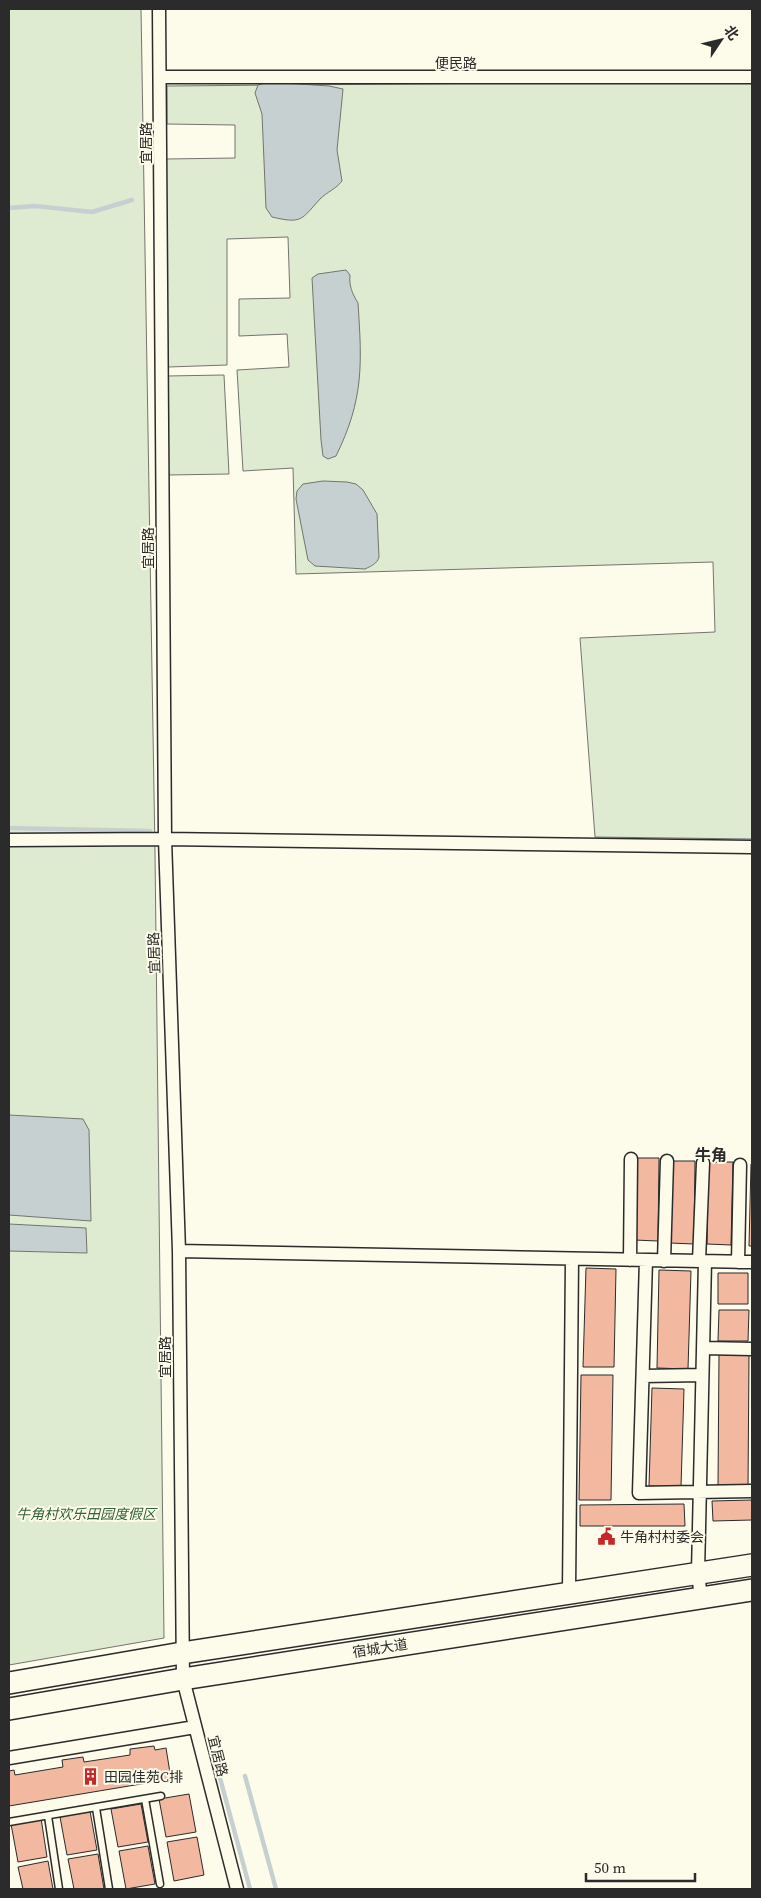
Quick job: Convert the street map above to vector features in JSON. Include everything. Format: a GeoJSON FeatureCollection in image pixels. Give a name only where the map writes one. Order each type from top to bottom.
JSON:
{"type":"FeatureCollection","features":[{"type":"Feature","properties":{"kind":"main road","name":"宿城大道"},"geometry":{"type":"LineString","coordinates":[[9,1683],[182,1652],[752,1565]]}},
{"type":"Feature","properties":{"kind":"main road","name":"宿城大道"},"geometry":{"type":"LineString","coordinates":[[9,1709],[183,1679],[752,1590]]}},
{"type":"Feature","properties":{"kind":"street","name":"宜居路"},"geometry":{"type":"LineString","coordinates":[[159,9],[166,839],[179,1251],[183,1679],[237,1889]]}},
{"type":"Feature","properties":{"kind":"street","name":"便民路"},"geometry":{"type":"LineString","coordinates":[[161,77],[752,77]]}},
{"type":"Feature","properties":{"kind":"street"},"geometry":{"type":"LineString","coordinates":[[9,840],[166,839],[752,847]]}},
{"type":"Feature","properties":{"kind":"street"},"geometry":{"type":"LineString","coordinates":[[630,1260],[631,1159]]}},
{"type":"Feature","properties":{"kind":"street"},"geometry":{"type":"LineString","coordinates":[[664,1260],[666,1161]]}},
{"type":"Feature","properties":{"kind":"street"},"geometry":{"type":"LineString","coordinates":[[701,1598],[698,1574],[704,1348],[702,1261],[703,1163]]}},
{"type":"Feature","properties":{"kind":"street"},"geometry":{"type":"LineString","coordinates":[[738,1262],[740,1165]]}},
{"type":"Feature","properties":{"kind":"street"},"geometry":{"type":"LineString","coordinates":[[179,1251],[752,1262]]}},
{"type":"Feature","properties":{"kind":"street"},"geometry":{"type":"LineString","coordinates":[[569,1592],[572,1259]]}},
{"type":"Feature","properties":{"kind":"street"},"geometry":{"type":"LineString","coordinates":[[646,1260],[639,1492],[752,1491]]}},
{"type":"Feature","properties":{"kind":"street"},"geometry":{"type":"LineString","coordinates":[[704,1348],[752,1349]]}},
{"type":"Feature","properties":{"kind":"street"},"geometry":{"type":"LineString","coordinates":[[642,1376],[702,1375]]}},
{"type":"Feature","properties":{"kind":"street"},"geometry":{"type":"LineString","coordinates":[[9,1758],[195,1727]]}},
{"type":"Feature","properties":{"kind":"lane"},"geometry":{"type":"LineString","coordinates":[[9,1822],[161,1796]]}},
{"type":"Feature","properties":{"kind":"lane"},"geometry":{"type":"LineString","coordinates":[[145,1799],[160,1884]]}},
{"type":"Feature","properties":{"kind":"lane"},"geometry":{"type":"LineString","coordinates":[[96,1808],[109,1889]]}},
{"type":"Feature","properties":{"kind":"lane"},"geometry":{"type":"LineString","coordinates":[[48,1816],[60,1889]]}},
{"type":"Feature","properties":{"kind":"green space","name":"牛角村欢乐田园度假区"},"geometry":{"type":"Polygon","coordinates":[[[9,9],[141,9],[155,852],[164,1638],[9,1665],[9,9]]]}},
{"type":"Feature","properties":{"kind":"green space"},"geometry":{"type":"Polygon","coordinates":[[[752,81],[752,839],[595,837],[580,638],[715,632],[713,562],[296,574],[293,468],[243,471],[237,370],[289,367],[287,334],[239,336],[239,299],[290,298],[288,237],[227,239],[227,365],[168,367],[166,159],[235,158],[235,125],[167,124],[167,86],[752,81]]]}},
{"type":"Feature","properties":{"kind":"green space"},"geometry":{"type":"Polygon","coordinates":[[[224,375],[229,474],[168,475],[167,376],[224,375]]]}},
{"type":"Feature","properties":{"kind":"shaded area"},"geometry":{"type":"Polygon","coordinates":[[[268,82],[329,86],[343,89],[337,150],[342,181],[320,199],[304,216],[295,220],[272,217],[266,208],[262,114],[255,93],[258,85],[268,82]]]}},
{"type":"Feature","properties":{"kind":"shaded area"},"geometry":{"type":"Polygon","coordinates":[[[346,270],[350,275],[351,289],[358,303],[359,381],[352,417],[345,436],[336,456],[328,459],[323,456],[321,440],[312,278],[318,274],[346,270]]]}},
{"type":"Feature","properties":{"kind":"shaded area"},"geometry":{"type":"Polygon","coordinates":[[[323,481],[356,484],[363,490],[377,514],[379,557],[372,566],[365,569],[315,566],[308,560],[296,499],[297,491],[303,484],[323,481]]]}},
{"type":"Feature","properties":{"kind":"shaded area"},"geometry":{"type":"Polygon","coordinates":[[[9,1115],[83,1119],[89,1130],[91,1221],[9,1215],[9,1115]]]}},
{"type":"Feature","properties":{"kind":"shaded area"},"geometry":{"type":"Polygon","coordinates":[[[9,1224],[86,1228],[87,1253],[9,1251],[9,1224]]]}},
{"type":"Feature","properties":{"kind":"building"},"geometry":{"type":"Polygon","coordinates":[[[635,1158],[659,1158],[658,1241],[634,1240],[635,1158]]]}},
{"type":"Feature","properties":{"kind":"building"},"geometry":{"type":"Polygon","coordinates":[[[671,1161],[695,1161],[694,1244],[670,1243],[671,1161]]]}},
{"type":"Feature","properties":{"kind":"building"},"geometry":{"type":"Polygon","coordinates":[[[708,1162],[733,1162],[731,1245],[707,1244],[708,1162]]]}},
{"type":"Feature","properties":{"kind":"building"},"geometry":{"type":"Polygon","coordinates":[[[751,1164],[752,1246],[749,1246],[751,1164]]]}},
{"type":"Feature","properties":{"kind":"building"},"geometry":{"type":"Polygon","coordinates":[[[586,1268],[616,1269],[614,1367],[583,1367],[586,1268]]]}},
{"type":"Feature","properties":{"kind":"building"},"geometry":{"type":"Polygon","coordinates":[[[659,1270],[691,1271],[688,1369],[657,1368],[659,1270]]]}},
{"type":"Feature","properties":{"kind":"building"},"geometry":{"type":"Polygon","coordinates":[[[718,1273],[748,1273],[748,1304],[718,1304],[718,1273]]]}},
{"type":"Feature","properties":{"kind":"building"},"geometry":{"type":"Polygon","coordinates":[[[719,1310],[749,1310],[748,1341],[718,1341],[719,1310]]]}},
{"type":"Feature","properties":{"kind":"building"},"geometry":{"type":"Polygon","coordinates":[[[719,1353],[749,1354],[748,1487],[718,1487],[719,1353]]]}},
{"type":"Feature","properties":{"kind":"building"},"geometry":{"type":"Polygon","coordinates":[[[581,1375],[613,1375],[611,1500],[579,1500],[581,1375]]]}},
{"type":"Feature","properties":{"kind":"building"},"geometry":{"type":"Polygon","coordinates":[[[652,1388],[684,1389],[681,1487],[649,1486],[652,1388]]]}},
{"type":"Feature","properties":{"kind":"building"},"geometry":{"type":"Polygon","coordinates":[[[752,1500],[752,1520],[713,1521],[712,1501],[752,1500]]]}},
{"type":"Feature","properties":{"kind":"building"},"geometry":{"type":"Polygon","coordinates":[[[684,1504],[685,1526],[580,1526],[580,1505],[684,1504]]]}},
{"type":"Feature","properties":{"kind":"building","name":"田园佳苑C排"},"geometry":{"type":"Polygon","coordinates":[[[154,1746],[155,1750],[166,1748],[171,1779],[9,1806],[9,1771],[14,1770],[15,1775],[63,1767],[62,1760],[83,1757],[84,1762],[130,1755],[130,1749],[154,1746]]]}},
{"type":"Feature","properties":{"kind":"building"},"geometry":{"type":"Polygon","coordinates":[[[189,1794],[196,1832],[166,1837],[159,1799],[189,1794]]]}},
{"type":"Feature","properties":{"kind":"building"},"geometry":{"type":"Polygon","coordinates":[[[141,1804],[148,1842],[118,1847],[111,1809],[141,1804]]]}},
{"type":"Feature","properties":{"kind":"building"},"geometry":{"type":"Polygon","coordinates":[[[90,1811],[97,1850],[67,1855],[60,1817],[90,1811]]]}},
{"type":"Feature","properties":{"kind":"building"},"geometry":{"type":"Polygon","coordinates":[[[41,1818],[47,1857],[18,1862],[11,1824],[41,1818]]]}},
{"type":"Feature","properties":{"kind":"building"},"geometry":{"type":"Polygon","coordinates":[[[197,1837],[204,1875],[174,1881],[167,1842],[197,1837]]]}},
{"type":"Feature","properties":{"kind":"building"},"geometry":{"type":"Polygon","coordinates":[[[148,1846],[155,1884],[126,1889],[119,1851],[148,1846]]]}},
{"type":"Feature","properties":{"kind":"building"},"geometry":{"type":"Polygon","coordinates":[[[98,1854],[104,1889],[74,1889],[68,1859],[98,1854]]]}},
{"type":"Feature","properties":{"kind":"building"},"geometry":{"type":"Polygon","coordinates":[[[48,1861],[53,1889],[23,1889],[18,1867],[48,1861]]]}},
{"type":"Feature","properties":{"kind":"waterway"},"geometry":{"type":"LineString","coordinates":[[9,208],[35,206],[92,212],[132,200]]}},
{"type":"Feature","properties":{"kind":"waterway"},"geometry":{"type":"LineString","coordinates":[[9,828],[150,831]]}},
{"type":"Feature","properties":{"kind":"waterway"},"geometry":{"type":"LineString","coordinates":[[245,1776],[276,1889]]}},
{"type":"Feature","properties":{"kind":"waterway"},"geometry":{"type":"LineString","coordinates":[[220,1778],[250,1889]]}},
{"type":"Feature","properties":{"kind":"place","name":"牛角村村委会"},"geometry":{"type":"Point","coordinates":[606,1537]}},
{"type":"Feature","properties":{"kind":"place","name":"田园佳苑C排"},"geometry":{"type":"Point","coordinates":[90,1777]}},
{"type":"Feature","properties":{"kind":"district","name":"牛角"},"geometry":{"type":"Point","coordinates":[711,1155]}}]}
